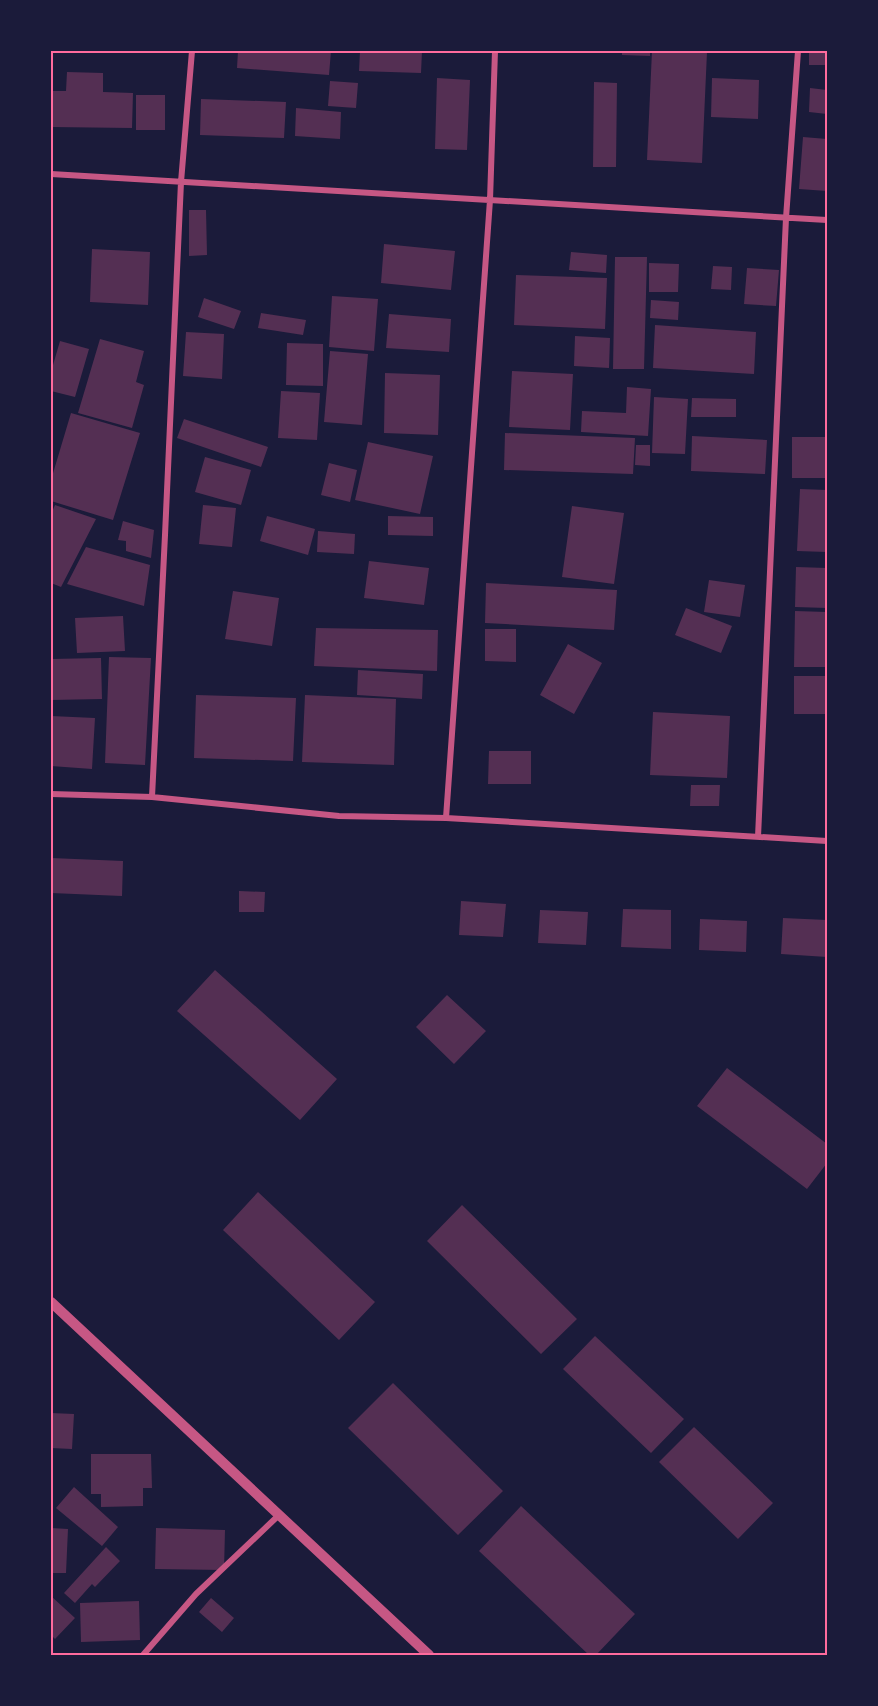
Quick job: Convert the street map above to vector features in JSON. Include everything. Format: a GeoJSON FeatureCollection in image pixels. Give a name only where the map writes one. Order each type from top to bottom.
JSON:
{"type":"FeatureCollection","features":[{"type":"Feature","properties":{"kind":"street"},"geometry":{"type":"LineString","coordinates":[[152,797],[181,182],[192,51]]}},
{"type":"Feature","properties":{"kind":"street"},"geometry":{"type":"LineString","coordinates":[[446,818],[490,200],[495,51]]}},
{"type":"Feature","properties":{"kind":"street"},"geometry":{"type":"LineString","coordinates":[[758,837],[786,218],[798,51]]}},
{"type":"Feature","properties":{"kind":"street"},"geometry":{"type":"LineString","coordinates":[[51,174],[827,220]]}},
{"type":"Feature","properties":{"kind":"street"},"geometry":{"type":"LineString","coordinates":[[51,794],[152,797],[339,816],[446,818],[827,841]]}},
{"type":"Feature","properties":{"kind":"street"},"geometry":{"type":"LineString","coordinates":[[51,1302],[429,1655]]}},
{"type":"Feature","properties":{"kind":"street"},"geometry":{"type":"LineString","coordinates":[[143,1655],[196,1594],[279,1515]]}},
{"type":"Feature","properties":{"kind":"building"},"geometry":{"type":"Polygon","coordinates":[[[238,51],[331,51],[329,75],[237,68],[238,51]]]}},
{"type":"Feature","properties":{"kind":"building"},"geometry":{"type":"Polygon","coordinates":[[[360,51],[422,51],[421,73],[359,71],[360,51]]]}},
{"type":"Feature","properties":{"kind":"building"},"geometry":{"type":"Polygon","coordinates":[[[622,51],[650,51],[650,56],[622,55],[622,51]]]}},
{"type":"Feature","properties":{"kind":"building"},"geometry":{"type":"Polygon","coordinates":[[[652,51],[707,52],[702,163],[647,160],[652,51]]]}},
{"type":"Feature","properties":{"kind":"building"},"geometry":{"type":"Polygon","coordinates":[[[809,51],[827,51],[827,65],[809,65],[809,51]]]}},
{"type":"Feature","properties":{"kind":"building"},"geometry":{"type":"Polygon","coordinates":[[[67,72],[103,73],[103,92],[133,93],[132,128],[51,127],[51,91],[66,91],[67,72]]]}},
{"type":"Feature","properties":{"kind":"building"},"geometry":{"type":"Polygon","coordinates":[[[437,78],[470,80],[467,150],[435,149],[437,78]]]}},
{"type":"Feature","properties":{"kind":"building"},"geometry":{"type":"Polygon","coordinates":[[[712,78],[759,80],[758,119],[711,117],[712,78]]]}},
{"type":"Feature","properties":{"kind":"building"},"geometry":{"type":"Polygon","coordinates":[[[330,81],[358,83],[356,108],[328,106],[330,81]]]}},
{"type":"Feature","properties":{"kind":"building"},"geometry":{"type":"Polygon","coordinates":[[[594,82],[617,83],[616,167],[593,167],[594,82]]]}},
{"type":"Feature","properties":{"kind":"building"},"geometry":{"type":"Polygon","coordinates":[[[810,88],[827,90],[827,114],[809,112],[810,88]]]}},
{"type":"Feature","properties":{"kind":"building"},"geometry":{"type":"Polygon","coordinates":[[[136,95],[165,95],[165,130],[136,130],[136,95]]]}},
{"type":"Feature","properties":{"kind":"building"},"geometry":{"type":"Polygon","coordinates":[[[201,99],[286,102],[284,138],[200,135],[201,99]]]}},
{"type":"Feature","properties":{"kind":"building"},"geometry":{"type":"Polygon","coordinates":[[[296,108],[341,112],[340,139],[295,136],[296,108]]]}},
{"type":"Feature","properties":{"kind":"building"},"geometry":{"type":"Polygon","coordinates":[[[803,137],[827,139],[827,191],[799,189],[803,137]]]}},
{"type":"Feature","properties":{"kind":"building"},"geometry":{"type":"Polygon","coordinates":[[[189,210],[206,210],[207,255],[189,256],[189,210]]]}},
{"type":"Feature","properties":{"kind":"building"},"geometry":{"type":"Polygon","coordinates":[[[384,244],[455,251],[451,290],[381,283],[384,244]]]}},
{"type":"Feature","properties":{"kind":"building"},"geometry":{"type":"Polygon","coordinates":[[[92,249],[150,252],[148,305],[90,302],[92,249]]]}},
{"type":"Feature","properties":{"kind":"building"},"geometry":{"type":"Polygon","coordinates":[[[571,252],[607,255],[606,273],[569,270],[571,252]]]}},
{"type":"Feature","properties":{"kind":"building"},"geometry":{"type":"Polygon","coordinates":[[[615,257],[647,257],[644,369],[613,369],[615,257]]]}},
{"type":"Feature","properties":{"kind":"building"},"geometry":{"type":"Polygon","coordinates":[[[649,263],[679,264],[678,292],[649,292],[649,263]]]}},
{"type":"Feature","properties":{"kind":"building"},"geometry":{"type":"Polygon","coordinates":[[[713,266],[732,267],[731,290],[711,289],[713,266]]]}},
{"type":"Feature","properties":{"kind":"building"},"geometry":{"type":"Polygon","coordinates":[[[747,268],[779,270],[776,306],[744,304],[747,268]]]}},
{"type":"Feature","properties":{"kind":"building"},"geometry":{"type":"Polygon","coordinates":[[[516,275],[607,278],[605,329],[514,325],[516,275]]]}},
{"type":"Feature","properties":{"kind":"building"},"geometry":{"type":"Polygon","coordinates":[[[332,296],[378,299],[374,351],[329,347],[332,296]]]}},
{"type":"Feature","properties":{"kind":"building"},"geometry":{"type":"Polygon","coordinates":[[[204,298],[241,311],[234,329],[198,317],[204,298]]]}},
{"type":"Feature","properties":{"kind":"building"},"geometry":{"type":"Polygon","coordinates":[[[651,300],[679,302],[678,320],[650,318],[651,300]]]}},
{"type":"Feature","properties":{"kind":"building"},"geometry":{"type":"Polygon","coordinates":[[[261,313],[306,320],[303,335],[258,328],[261,313]]]}},
{"type":"Feature","properties":{"kind":"building"},"geometry":{"type":"Polygon","coordinates":[[[389,314],[451,319],[449,352],[386,348],[389,314]]]}},
{"type":"Feature","properties":{"kind":"building"},"geometry":{"type":"Polygon","coordinates":[[[655,325],[756,332],[754,374],[653,368],[655,325]]]}},
{"type":"Feature","properties":{"kind":"building"},"geometry":{"type":"Polygon","coordinates":[[[186,332],[224,334],[222,379],[183,376],[186,332]]]}},
{"type":"Feature","properties":{"kind":"building"},"geometry":{"type":"Polygon","coordinates":[[[575,336],[610,338],[609,368],[574,366],[575,336]]]}},
{"type":"Feature","properties":{"kind":"building"},"geometry":{"type":"Polygon","coordinates":[[[100,339],[144,351],[136,382],[144,385],[132,428],[78,413],[100,339]]]}},
{"type":"Feature","properties":{"kind":"building"},"geometry":{"type":"Polygon","coordinates":[[[60,341],[89,349],[75,397],[51,391],[51,372],[60,341]]]}},
{"type":"Feature","properties":{"kind":"building"},"geometry":{"type":"Polygon","coordinates":[[[287,343],[323,344],[323,386],[286,385],[287,343]]]}},
{"type":"Feature","properties":{"kind":"building"},"geometry":{"type":"Polygon","coordinates":[[[330,351],[368,354],[362,425],[324,422],[330,351]]]}},
{"type":"Feature","properties":{"kind":"building"},"geometry":{"type":"Polygon","coordinates":[[[512,371],[573,374],[570,430],[509,427],[512,371]]]}},
{"type":"Feature","properties":{"kind":"building"},"geometry":{"type":"Polygon","coordinates":[[[385,373],[440,375],[438,435],[384,433],[385,373]]]}},
{"type":"Feature","properties":{"kind":"building"},"geometry":{"type":"Polygon","coordinates":[[[627,387],[651,389],[648,436],[581,432],[582,411],[626,413],[627,387]]]}},
{"type":"Feature","properties":{"kind":"building"},"geometry":{"type":"Polygon","coordinates":[[[281,391],[320,393],[317,440],[278,438],[281,391]]]}},
{"type":"Feature","properties":{"kind":"building"},"geometry":{"type":"Polygon","coordinates":[[[654,397],[688,399],[685,454],[652,453],[654,397]]]}},
{"type":"Feature","properties":{"kind":"building"},"geometry":{"type":"Polygon","coordinates":[[[692,398],[736,399],[736,417],[691,417],[692,398]]]}},
{"type":"Feature","properties":{"kind":"building"},"geometry":{"type":"Polygon","coordinates":[[[71,413],[140,433],[113,520],[51,501],[51,480],[71,413]]]}},
{"type":"Feature","properties":{"kind":"building"},"geometry":{"type":"Polygon","coordinates":[[[184,419],[268,447],[261,467],[177,438],[184,419]]]}},
{"type":"Feature","properties":{"kind":"building"},"geometry":{"type":"Polygon","coordinates":[[[505,433],[635,438],[633,474],[504,470],[505,433]]]}},
{"type":"Feature","properties":{"kind":"building"},"geometry":{"type":"Polygon","coordinates":[[[692,436],[767,440],[765,474],[691,471],[692,436]]]}},
{"type":"Feature","properties":{"kind":"building"},"geometry":{"type":"Polygon","coordinates":[[[792,437],[827,437],[827,478],[792,478],[792,437]]]}},
{"type":"Feature","properties":{"kind":"building"},"geometry":{"type":"Polygon","coordinates":[[[368,442],[433,456],[420,514],[355,500],[368,442]]]}},
{"type":"Feature","properties":{"kind":"building"},"geometry":{"type":"Polygon","coordinates":[[[636,445],[650,445],[650,466],[635,465],[636,445]]]}},
{"type":"Feature","properties":{"kind":"building"},"geometry":{"type":"Polygon","coordinates":[[[205,457],[251,470],[241,505],[195,492],[205,457]]]}},
{"type":"Feature","properties":{"kind":"building"},"geometry":{"type":"Polygon","coordinates":[[[329,463],[357,470],[350,502],[321,495],[329,463]]]}},
{"type":"Feature","properties":{"kind":"building"},"geometry":{"type":"Polygon","coordinates":[[[800,489],[827,490],[827,552],[797,551],[800,489]]]}},
{"type":"Feature","properties":{"kind":"building"},"geometry":{"type":"Polygon","coordinates":[[[55,505],[96,519],[61,587],[51,583],[51,514],[55,505]]]}},
{"type":"Feature","properties":{"kind":"building"},"geometry":{"type":"Polygon","coordinates":[[[203,505],[236,508],[232,547],[199,544],[203,505]]]}},
{"type":"Feature","properties":{"kind":"building"},"geometry":{"type":"Polygon","coordinates":[[[572,506],[624,513],[614,584],[562,577],[572,506]]]}},
{"type":"Feature","properties":{"kind":"building"},"geometry":{"type":"Polygon","coordinates":[[[267,516],[315,529],[308,555],[260,541],[267,516]]]}},
{"type":"Feature","properties":{"kind":"building"},"geometry":{"type":"Polygon","coordinates":[[[388,516],[433,517],[433,536],[388,535],[388,516]]]}},
{"type":"Feature","properties":{"kind":"building"},"geometry":{"type":"Polygon","coordinates":[[[123,521],[154,530],[151,558],[126,551],[126,541],[118,540],[123,521]]]}},
{"type":"Feature","properties":{"kind":"building"},"geometry":{"type":"Polygon","coordinates":[[[318,531],[355,534],[354,554],[317,552],[318,531]]]}},
{"type":"Feature","properties":{"kind":"building"},"geometry":{"type":"Polygon","coordinates":[[[86,547],[150,565],[144,606],[67,584],[86,547]]]}},
{"type":"Feature","properties":{"kind":"building"},"geometry":{"type":"Polygon","coordinates":[[[369,561],[429,568],[424,605],[364,598],[369,561]]]}},
{"type":"Feature","properties":{"kind":"building"},"geometry":{"type":"Polygon","coordinates":[[[796,567],[827,568],[827,608],[795,607],[796,567]]]}},
{"type":"Feature","properties":{"kind":"building"},"geometry":{"type":"Polygon","coordinates":[[[709,580],[745,585],[740,617],[704,612],[709,580]]]}},
{"type":"Feature","properties":{"kind":"building"},"geometry":{"type":"Polygon","coordinates":[[[486,583],[617,590],[614,630],[485,623],[486,583]]]}},
{"type":"Feature","properties":{"kind":"building"},"geometry":{"type":"Polygon","coordinates":[[[233,591],[279,598],[272,646],[225,639],[233,591]]]}},
{"type":"Feature","properties":{"kind":"building"},"geometry":{"type":"Polygon","coordinates":[[[686,608],[732,626],[721,653],[675,635],[686,608]]]}},
{"type":"Feature","properties":{"kind":"building"},"geometry":{"type":"Polygon","coordinates":[[[795,611],[827,612],[827,667],[794,667],[795,611]]]}},
{"type":"Feature","properties":{"kind":"building"},"geometry":{"type":"Polygon","coordinates":[[[123,616],[125,651],[77,653],[75,618],[123,616]]]}},
{"type":"Feature","properties":{"kind":"building"},"geometry":{"type":"Polygon","coordinates":[[[316,628],[438,630],[437,671],[314,666],[316,628]]]}},
{"type":"Feature","properties":{"kind":"building"},"geometry":{"type":"Polygon","coordinates":[[[485,629],[516,629],[516,662],[485,661],[485,629]]]}},
{"type":"Feature","properties":{"kind":"building"},"geometry":{"type":"Polygon","coordinates":[[[568,644],[602,663],[574,714],[540,695],[568,644]]]}},
{"type":"Feature","properties":{"kind":"building"},"geometry":{"type":"Polygon","coordinates":[[[109,657],[151,658],[145,765],[105,763],[109,657]]]}},
{"type":"Feature","properties":{"kind":"building"},"geometry":{"type":"Polygon","coordinates":[[[101,658],[102,699],[51,700],[51,659],[101,658]]]}},
{"type":"Feature","properties":{"kind":"building"},"geometry":{"type":"Polygon","coordinates":[[[358,670],[423,674],[422,699],[357,695],[358,670]]]}},
{"type":"Feature","properties":{"kind":"building"},"geometry":{"type":"Polygon","coordinates":[[[794,676],[827,676],[827,714],[794,714],[794,676]]]}},
{"type":"Feature","properties":{"kind":"building"},"geometry":{"type":"Polygon","coordinates":[[[196,695],[296,698],[293,761],[194,758],[196,695]]]}},
{"type":"Feature","properties":{"kind":"building"},"geometry":{"type":"Polygon","coordinates":[[[305,695],[396,699],[394,765],[302,762],[305,695]]]}},
{"type":"Feature","properties":{"kind":"building"},"geometry":{"type":"Polygon","coordinates":[[[653,712],[730,716],[727,778],[650,775],[653,712]]]}},
{"type":"Feature","properties":{"kind":"building"},"geometry":{"type":"Polygon","coordinates":[[[51,716],[95,718],[92,769],[51,766],[51,716]]]}},
{"type":"Feature","properties":{"kind":"building"},"geometry":{"type":"Polygon","coordinates":[[[489,751],[531,751],[531,784],[488,784],[489,751]]]}},
{"type":"Feature","properties":{"kind":"building"},"geometry":{"type":"Polygon","coordinates":[[[691,785],[720,785],[719,806],[690,806],[691,785]]]}},
{"type":"Feature","properties":{"kind":"building"},"geometry":{"type":"Polygon","coordinates":[[[51,858],[123,861],[122,896],[51,893],[51,858]]]}},
{"type":"Feature","properties":{"kind":"building"},"geometry":{"type":"Polygon","coordinates":[[[239,891],[265,892],[264,912],[239,912],[239,891]]]}},
{"type":"Feature","properties":{"kind":"building"},"geometry":{"type":"Polygon","coordinates":[[[461,901],[506,904],[503,937],[459,935],[461,901]]]}},
{"type":"Feature","properties":{"kind":"building"},"geometry":{"type":"Polygon","coordinates":[[[623,909],[671,910],[671,949],[621,947],[623,909]]]}},
{"type":"Feature","properties":{"kind":"building"},"geometry":{"type":"Polygon","coordinates":[[[540,910],[588,912],[586,945],[538,943],[540,910]]]}},
{"type":"Feature","properties":{"kind":"building"},"geometry":{"type":"Polygon","coordinates":[[[783,918],[827,920],[827,957],[781,954],[783,918]]]}},
{"type":"Feature","properties":{"kind":"building"},"geometry":{"type":"Polygon","coordinates":[[[700,919],[747,921],[746,952],[699,950],[700,919]]]}},
{"type":"Feature","properties":{"kind":"building"},"geometry":{"type":"Polygon","coordinates":[[[215,970],[337,1079],[300,1120],[177,1011],[215,970]]]}},
{"type":"Feature","properties":{"kind":"building"},"geometry":{"type":"Polygon","coordinates":[[[447,995],[486,1031],[454,1064],[416,1027],[447,995]]]}},
{"type":"Feature","properties":{"kind":"building"},"geometry":{"type":"Polygon","coordinates":[[[727,1068],[827,1144],[827,1163],[807,1189],[697,1106],[727,1068]]]}},
{"type":"Feature","properties":{"kind":"building"},"geometry":{"type":"Polygon","coordinates":[[[258,1192],[375,1302],[339,1340],[223,1230],[258,1192]]]}},
{"type":"Feature","properties":{"kind":"building"},"geometry":{"type":"Polygon","coordinates":[[[462,1205],[577,1319],[541,1354],[427,1241],[462,1205]]]}},
{"type":"Feature","properties":{"kind":"building"},"geometry":{"type":"Polygon","coordinates":[[[595,1336],[684,1419],[651,1453],[563,1369],[595,1336]]]}},
{"type":"Feature","properties":{"kind":"building"},"geometry":{"type":"Polygon","coordinates":[[[393,1383],[503,1491],[458,1535],[348,1428],[393,1383]]]}},
{"type":"Feature","properties":{"kind":"building"},"geometry":{"type":"Polygon","coordinates":[[[51,1413],[74,1414],[72,1449],[51,1448],[51,1413]]]}},
{"type":"Feature","properties":{"kind":"building"},"geometry":{"type":"Polygon","coordinates":[[[694,1427],[773,1503],[738,1539],[659,1462],[694,1427]]]}},
{"type":"Feature","properties":{"kind":"building"},"geometry":{"type":"Polygon","coordinates":[[[91,1454],[151,1454],[152,1488],[143,1488],[143,1506],[101,1507],[101,1494],[91,1494],[91,1454]]]}},
{"type":"Feature","properties":{"kind":"building"},"geometry":{"type":"Polygon","coordinates":[[[74,1487],[118,1527],[102,1546],[56,1508],[74,1487]]]}},
{"type":"Feature","properties":{"kind":"building"},"geometry":{"type":"Polygon","coordinates":[[[521,1506],[635,1614],[596,1655],[589,1655],[479,1551],[521,1506]]]}},
{"type":"Feature","properties":{"kind":"building"},"geometry":{"type":"Polygon","coordinates":[[[51,1528],[68,1529],[66,1573],[51,1573],[51,1528]]]}},
{"type":"Feature","properties":{"kind":"building"},"geometry":{"type":"Polygon","coordinates":[[[156,1528],[225,1530],[224,1570],[155,1569],[156,1528]]]}},
{"type":"Feature","properties":{"kind":"building"},"geometry":{"type":"Polygon","coordinates":[[[106,1547],[120,1561],[95,1587],[92,1584],[75,1603],[64,1593],[106,1547]]]}},
{"type":"Feature","properties":{"kind":"building"},"geometry":{"type":"Polygon","coordinates":[[[51,1596],[75,1618],[55,1639],[51,1635],[51,1596]]]}},
{"type":"Feature","properties":{"kind":"building"},"geometry":{"type":"Polygon","coordinates":[[[211,1598],[234,1618],[222,1632],[199,1612],[211,1598]]]}},
{"type":"Feature","properties":{"kind":"building"},"geometry":{"type":"Polygon","coordinates":[[[139,1601],[140,1640],[81,1642],[80,1603],[139,1601]]]}}]}
